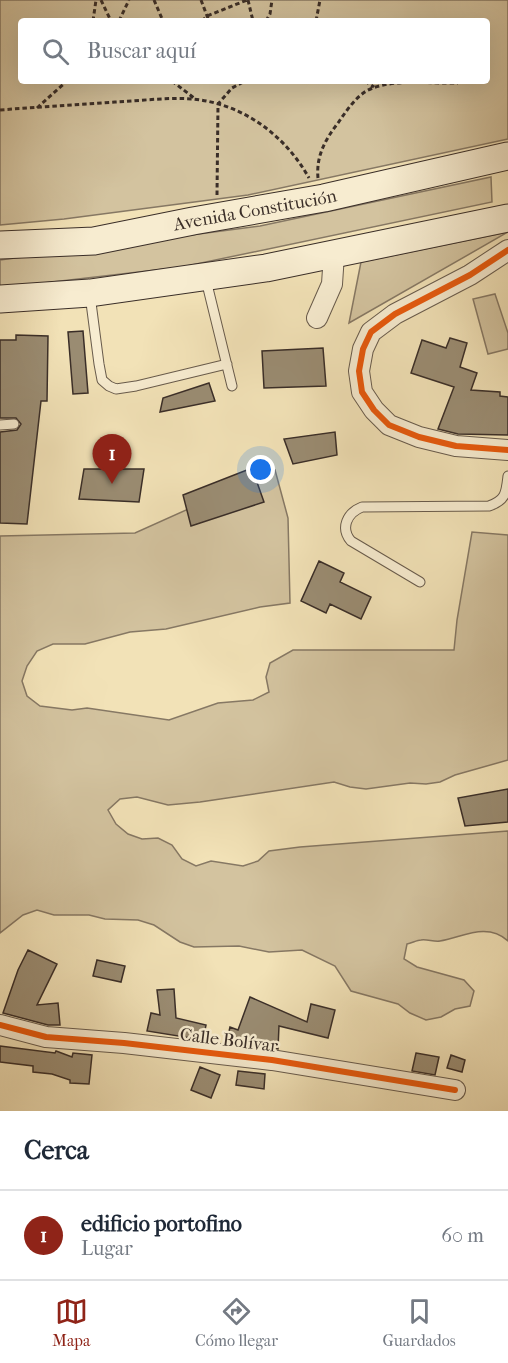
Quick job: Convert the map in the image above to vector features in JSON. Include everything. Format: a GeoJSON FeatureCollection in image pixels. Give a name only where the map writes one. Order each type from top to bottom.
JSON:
{"type":"FeatureCollection","features":[{"type":"Feature","properties":{"kind":"main road","name":"Avenida Constitución"},"geometry":{"type":"LineString","coordinates":[[0,245],[94,242],[193,221],[324,198],[508,156]]}},
{"type":"Feature","properties":{"kind":"main road"},"geometry":{"type":"LineString","coordinates":[[0,299],[90,293],[205,278],[266,268],[508,218]]}},
{"type":"Feature","properties":{"kind":"street"},"geometry":{"type":"LineString","coordinates":[[508,250],[470,275],[395,314],[371,332],[363,349],[359,372],[362,392],[374,410],[389,425],[419,437],[456,446],[508,450]]}},
{"type":"Feature","properties":{"kind":"street"},"geometry":{"type":"LineString","coordinates":[[317,318],[332,284],[334,254]]}},
{"type":"Feature","properties":{"kind":"street","name":"Calle Bolívar"},"geometry":{"type":"LineString","coordinates":[[0,1025],[46,1037],[272,1060],[455,1090]]}},
{"type":"Feature","properties":{"kind":"lane"},"geometry":{"type":"LineString","coordinates":[[205,278],[232,386]]}},
{"type":"Feature","properties":{"kind":"lane"},"geometry":{"type":"LineString","coordinates":[[90,293],[102,380],[109,386],[116,389],[136,386],[227,364]]}},
{"type":"Feature","properties":{"kind":"lane"},"geometry":{"type":"LineString","coordinates":[[0,425],[14,424]]}},
{"type":"Feature","properties":{"kind":"lane"},"geometry":{"type":"LineString","coordinates":[[420,582],[351,541],[345,529],[347,518],[354,510],[362,507],[489,506],[499,502],[506,494],[508,476]]}},
{"type":"Feature","properties":{"kind":"path"},"geometry":{"type":"LineString","coordinates":[[93,18],[96,0]]}},
{"type":"Feature","properties":{"kind":"path"},"geometry":{"type":"LineString","coordinates":[[101,0],[110,18]]}},
{"type":"Feature","properties":{"kind":"path"},"geometry":{"type":"LineString","coordinates":[[120,18],[129,0]]}},
{"type":"Feature","properties":{"kind":"path"},"geometry":{"type":"LineString","coordinates":[[154,0],[162,18]]}},
{"type":"Feature","properties":{"kind":"path"},"geometry":{"type":"LineString","coordinates":[[201,0],[207,16],[248,0],[252,18]]}},
{"type":"Feature","properties":{"kind":"path"},"geometry":{"type":"LineString","coordinates":[[268,18],[272,0]]}},
{"type":"Feature","properties":{"kind":"path"},"geometry":{"type":"LineString","coordinates":[[317,18],[320,0]]}},
{"type":"Feature","properties":{"kind":"path"},"geometry":{"type":"LineString","coordinates":[[37,108],[64,84]]}},
{"type":"Feature","properties":{"kind":"path"},"geometry":{"type":"LineString","coordinates":[[176,84],[197,100]]}},
{"type":"Feature","properties":{"kind":"path"},"geometry":{"type":"LineString","coordinates":[[217,205],[218,104],[232,88],[239,84]]}},
{"type":"Feature","properties":{"kind":"path"},"geometry":{"type":"LineString","coordinates":[[370,84],[374,87]]}},
{"type":"Feature","properties":{"kind":"path"},"geometry":{"type":"LineString","coordinates":[[319,184],[318,165],[326,139],[355,100],[364,92],[374,87],[391,84]]}},
{"type":"Feature","properties":{"kind":"path"},"geometry":{"type":"LineString","coordinates":[[0,110],[172,98],[218,104],[263,124],[278,137],[309,177],[311,185]]}},
{"type":"Feature","properties":{"kind":"shaded area"},"geometry":{"type":"Polygon","coordinates":[[[0,0],[508,0],[508,139],[248,195],[0,225],[0,0]]]}},
{"type":"Feature","properties":{"kind":"shaded area"},"geometry":{"type":"Polygon","coordinates":[[[491,177],[492,202],[182,267],[0,288],[0,260],[260,226],[491,177]]]}},
{"type":"Feature","properties":{"kind":"shaded area"},"geometry":{"type":"Polygon","coordinates":[[[508,232],[349,323],[361,262],[508,232]]]}},
{"type":"Feature","properties":{"kind":"shaded area"},"geometry":{"type":"Polygon","coordinates":[[[495,294],[508,333],[508,349],[488,354],[473,299],[495,294]]]}},
{"type":"Feature","properties":{"kind":"shaded area"},"geometry":{"type":"Polygon","coordinates":[[[275,470],[288,518],[290,603],[260,607],[166,629],[130,632],[85,644],[53,644],[37,651],[27,666],[22,681],[27,696],[40,706],[72,710],[87,708],[169,720],[218,703],[253,700],[269,692],[266,677],[270,663],[293,650],[454,650],[472,532],[508,535],[508,760],[455,775],[440,782],[426,784],[410,783],[366,789],[334,782],[168,805],[137,797],[120,799],[108,810],[116,824],[128,834],[142,839],[158,838],[172,845],[182,859],[196,866],[211,861],[243,866],[258,861],[269,851],[300,847],[508,831],[508,941],[492,932],[475,932],[440,941],[419,940],[407,944],[404,959],[417,967],[464,980],[474,991],[470,1006],[455,1009],[441,1017],[426,1020],[410,1013],[398,1004],[351,991],[335,966],[302,950],[269,952],[239,946],[194,947],[180,942],[154,925],[138,920],[105,919],[89,915],[54,915],[37,910],[23,915],[0,933],[0,536],[135,533],[275,470]]]}},
{"type":"Feature","properties":{"kind":"building"},"geometry":{"type":"Polygon","coordinates":[[[83,331],[88,393],[73,394],[68,332],[83,331]]]}},
{"type":"Feature","properties":{"kind":"building"},"geometry":{"type":"Polygon","coordinates":[[[16,335],[48,336],[47,401],[41,401],[27,524],[0,523],[0,432],[17,430],[21,424],[16,418],[0,418],[0,340],[16,340],[16,335]]]}},
{"type":"Feature","properties":{"kind":"building"},"geometry":{"type":"Polygon","coordinates":[[[450,338],[467,343],[460,367],[477,373],[471,390],[500,392],[500,396],[508,397],[508,435],[458,434],[438,429],[454,387],[411,373],[422,340],[446,348],[450,338]]]}},
{"type":"Feature","properties":{"kind":"building"},"geometry":{"type":"Polygon","coordinates":[[[323,348],[326,386],[264,388],[262,351],[323,348]]]}},
{"type":"Feature","properties":{"kind":"building"},"geometry":{"type":"Polygon","coordinates":[[[209,383],[215,401],[160,412],[163,398],[209,383]]]}},
{"type":"Feature","properties":{"kind":"building"},"geometry":{"type":"Polygon","coordinates":[[[335,432],[337,455],[293,464],[284,439],[335,432]]]}},
{"type":"Feature","properties":{"kind":"building"},"geometry":{"type":"Polygon","coordinates":[[[252,468],[264,502],[191,526],[183,495],[252,468]]]}},
{"type":"Feature","properties":{"kind":"building"},"geometry":{"type":"Polygon","coordinates":[[[84,469],[144,469],[139,502],[79,499],[84,469]]]}},
{"type":"Feature","properties":{"kind":"building"},"geometry":{"type":"Polygon","coordinates":[[[319,561],[344,573],[340,582],[371,597],[361,619],[330,604],[326,613],[301,601],[319,561]]]}},
{"type":"Feature","properties":{"kind":"building"},"geometry":{"type":"Polygon","coordinates":[[[508,789],[508,822],[465,826],[458,798],[508,789]]]}},
{"type":"Feature","properties":{"kind":"building"},"geometry":{"type":"Polygon","coordinates":[[[28,950],[57,964],[37,1005],[58,1003],[60,1025],[48,1025],[3,1013],[18,970],[28,950]]]}},
{"type":"Feature","properties":{"kind":"building"},"geometry":{"type":"Polygon","coordinates":[[[97,960],[125,966],[121,982],[93,976],[97,960]]]}},
{"type":"Feature","properties":{"kind":"building"},"geometry":{"type":"Polygon","coordinates":[[[174,989],[176,1018],[206,1025],[203,1040],[147,1031],[151,1013],[160,1015],[157,990],[174,989]]]}},
{"type":"Feature","properties":{"kind":"building"},"geometry":{"type":"Polygon","coordinates":[[[250,997],[307,1022],[311,1004],[335,1010],[328,1038],[279,1026],[278,1049],[243,1045],[227,1040],[230,1027],[238,1030],[250,997]]]}},
{"type":"Feature","properties":{"kind":"building"},"geometry":{"type":"Polygon","coordinates":[[[0,1046],[55,1053],[56,1051],[72,1057],[73,1053],[92,1055],[89,1084],[70,1083],[70,1080],[52,1074],[33,1072],[33,1066],[0,1062],[0,1046]]]}},
{"type":"Feature","properties":{"kind":"building"},"geometry":{"type":"Polygon","coordinates":[[[416,1053],[439,1057],[435,1075],[412,1071],[416,1053]]]}},
{"type":"Feature","properties":{"kind":"building"},"geometry":{"type":"Polygon","coordinates":[[[451,1055],[465,1060],[462,1072],[447,1068],[451,1055]]]}},
{"type":"Feature","properties":{"kind":"building"},"geometry":{"type":"Polygon","coordinates":[[[200,1067],[220,1075],[211,1098],[191,1090],[200,1067]]]}},
{"type":"Feature","properties":{"kind":"building"},"geometry":{"type":"Polygon","coordinates":[[[238,1071],[265,1074],[264,1089],[236,1085],[238,1071]]]}},
{"type":"Feature","properties":{"kind":"cycle path"},"geometry":{"type":"LineString","coordinates":[[508,250],[470,275],[395,314],[371,332],[363,349],[359,371],[362,392],[374,410],[389,425],[419,437],[456,446],[508,450]]}},
{"type":"Feature","properties":{"kind":"cycle path"},"geometry":{"type":"LineString","coordinates":[[0,1025],[46,1037],[124,1043],[272,1060],[455,1090]]}},
{"type":"Feature","properties":{"kind":"place","name":"edificio portofino"},"geometry":{"type":"Point","coordinates":[112,484]}}]}
